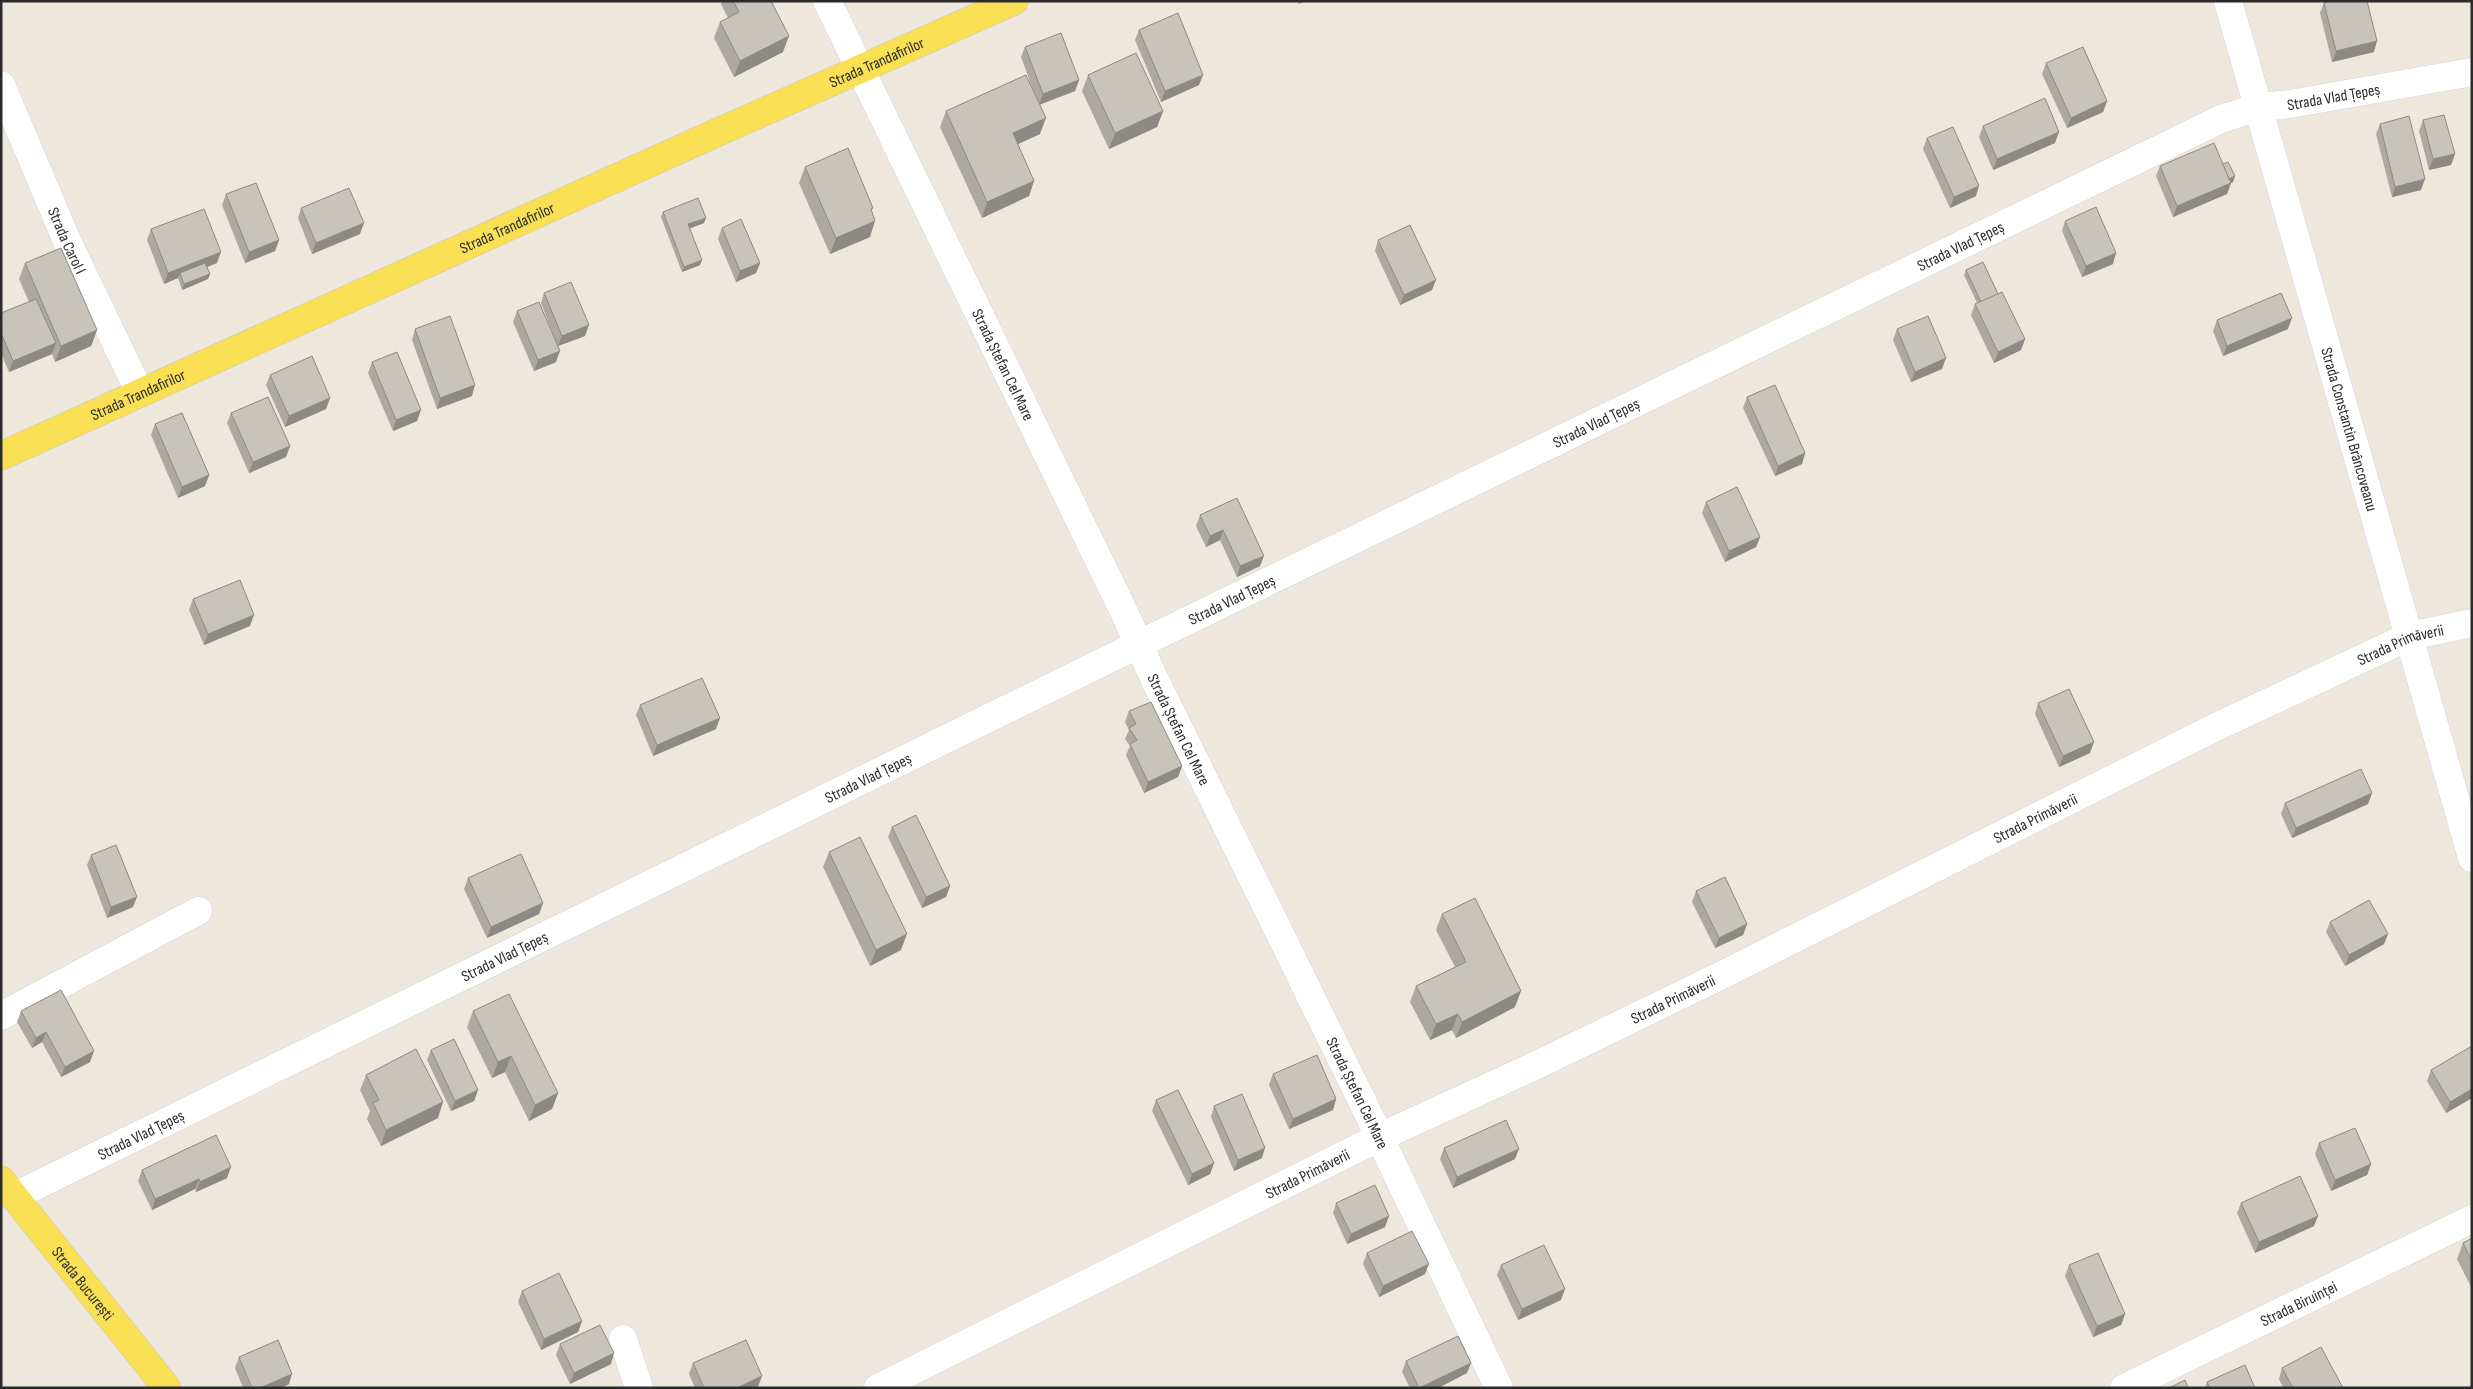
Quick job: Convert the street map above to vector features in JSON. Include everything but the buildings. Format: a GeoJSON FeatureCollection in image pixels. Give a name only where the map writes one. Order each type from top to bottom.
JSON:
{"type":"FeatureCollection","features":[{"type":"Feature","properties":{"kind":"main road","name":"Strada Trandafirilor"},"geometry":{"type":"LineString","coordinates":[[1,456],[1014,1]]}},
{"type":"Feature","properties":{"kind":"main road","name":"Strada București"},"geometry":{"type":"LineString","coordinates":[[8,1188],[167,1388]]}},
{"type":"Feature","properties":{"kind":"street","name":"Strada Ștefan Cel Mare"},"geometry":{"type":"LineString","coordinates":[[827,1],[1499,1388]]}},
{"type":"Feature","properties":{"kind":"street","name":"Strada Constantin Brâncoveanu"},"geometry":{"type":"LineString","coordinates":[[2228,1],[2472,858]]}},
{"type":"Feature","properties":{"kind":"street","name":"Strada Vlad Țepeș"},"geometry":{"type":"LineString","coordinates":[[8,1188],[1140,645],[2221,119],[2259,107],[2290,104],[2472,72]]}},
{"type":"Feature","properties":{"kind":"street","name":"Strada Carol I"},"geometry":{"type":"LineString","coordinates":[[1,85],[67,241],[140,394]]}},
{"type":"Feature","properties":{"kind":"street","name":"Strada Primăverii"},"geometry":{"type":"LineString","coordinates":[[878,1388],[1378,1138],[1543,1062],[2216,727],[2410,636],[2472,623]]}},
{"type":"Feature","properties":{"kind":"street"},"geometry":{"type":"LineString","coordinates":[[1,1016],[198,911]]}},
{"type":"Feature","properties":{"kind":"street","name":"Strada Biruinței"},"geometry":{"type":"LineString","coordinates":[[2124,1388],[2472,1219]]}},
{"type":"Feature","properties":{"kind":"street"},"geometry":{"type":"LineString","coordinates":[[623,1339],[638,1388]]}}]}
